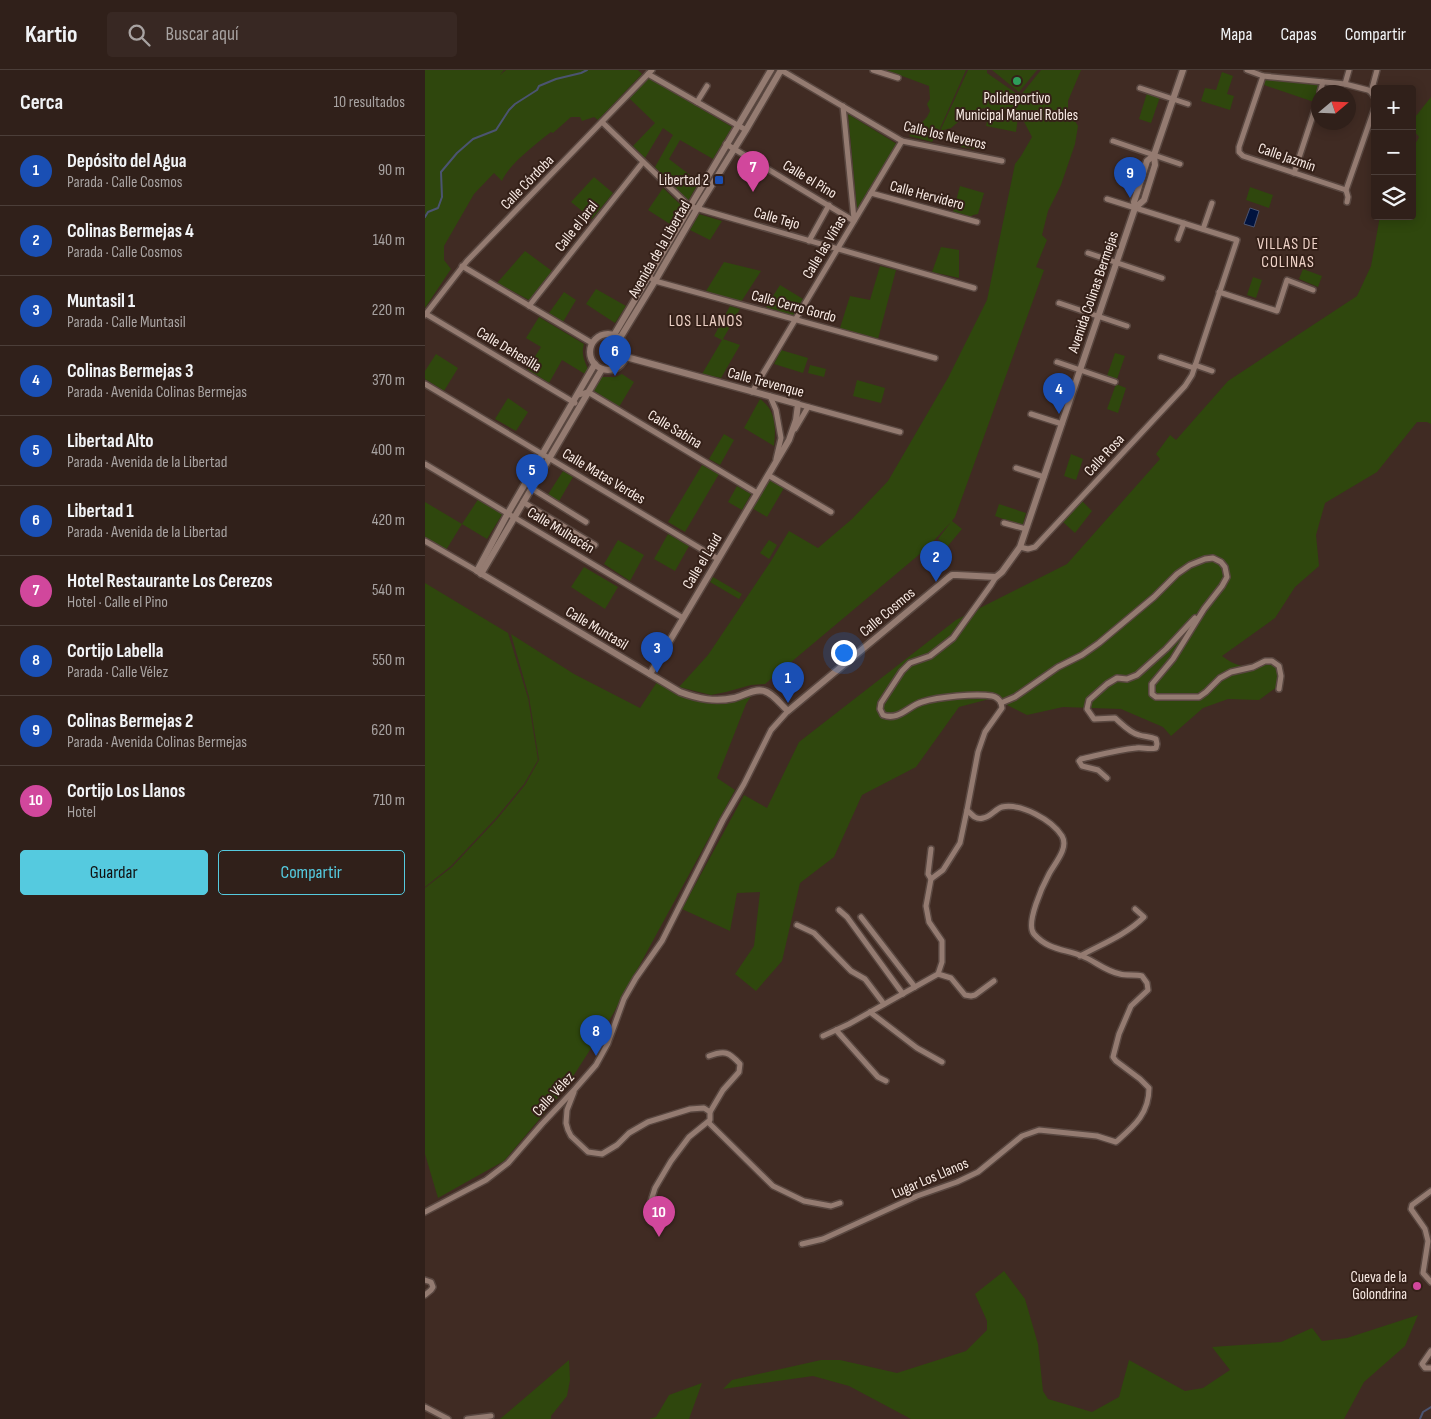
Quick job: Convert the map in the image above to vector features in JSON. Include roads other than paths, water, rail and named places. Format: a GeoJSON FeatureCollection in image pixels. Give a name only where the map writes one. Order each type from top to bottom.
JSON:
{"type":"FeatureCollection","features":[{"type":"Feature","properties":{"kind":"street","name":"Avenida de la Libertad"},"geometry":{"type":"LineString","coordinates":[[613,335],[771,70]]}},
{"type":"Feature","properties":{"kind":"street","name":"Avenida de la Libertad"},"geometry":{"type":"LineString","coordinates":[[620,338],[781,70]]}},
{"type":"Feature","properties":{"kind":"street","name":"Calle los Neveros"},"geometry":{"type":"LineString","coordinates":[[781,70],[902,141],[1002,161]]}},
{"type":"Feature","properties":{"kind":"street"},"geometry":{"type":"LineString","coordinates":[[873,70],[898,78]]}},
{"type":"Feature","properties":{"kind":"street","name":"Avenida Colinas Bermejas"},"geometry":{"type":"LineString","coordinates":[[996,577],[1002,572],[1020,547],[1135,208],[1144,200],[1155,164],[1154,155],[1183,70]]}},
{"type":"Feature","properties":{"kind":"street"},"geometry":{"type":"LineString","coordinates":[[1247,70],[1263,76],[1345,84],[1371,92]]}},
{"type":"Feature","properties":{"kind":"street"},"geometry":{"type":"LineString","coordinates":[[1345,84],[1349,70]]}},
{"type":"Feature","properties":{"kind":"street"},"geometry":{"type":"LineString","coordinates":[[1373,85],[1377,70]]}},
{"type":"Feature","properties":{"kind":"street"},"geometry":{"type":"LineString","coordinates":[[650,72],[746,130]]}},
{"type":"Feature","properties":{"kind":"street","name":"Calle Córdoba"},"geometry":{"type":"LineString","coordinates":[[425,315],[462,266],[650,72]]}},
{"type":"Feature","properties":{"kind":"street","name":"Calle Jazmín"},"geometry":{"type":"LineString","coordinates":[[1263,76],[1239,147],[1239,152],[1243,156],[1346,190]]}},
{"type":"Feature","properties":{"kind":"street"},"geometry":{"type":"LineString","coordinates":[[697,102],[707,86]]}},
{"type":"Feature","properties":{"kind":"street"},"geometry":{"type":"LineString","coordinates":[[1140,88],[1187,104]]}},
{"type":"Feature","properties":{"kind":"street"},"geometry":{"type":"LineString","coordinates":[[843,106],[855,220]]}},
{"type":"Feature","properties":{"kind":"street"},"geometry":{"type":"LineString","coordinates":[[1347,202],[1346,190],[1371,118]]}},
{"type":"Feature","properties":{"kind":"street"},"geometry":{"type":"LineString","coordinates":[[1294,172],[1311,121]]}},
{"type":"Feature","properties":{"kind":"street","name":"Calle Tejo"},"geometry":{"type":"LineString","coordinates":[[602,122],[689,206],[975,288]]}},
{"type":"Feature","properties":{"kind":"street","name":"Calle las Viñas"},"geometry":{"type":"LineString","coordinates":[[753,392],[902,141]]}},
{"type":"Feature","properties":{"kind":"street"},"geometry":{"type":"LineString","coordinates":[[1113,142],[1180,164]]}},
{"type":"Feature","properties":{"kind":"street","name":"Calle el Pino"},"geometry":{"type":"LineString","coordinates":[[726,144],[855,220]]}},
{"type":"Feature","properties":{"kind":"street","name":"Calle el Jaral"},"geometry":{"type":"LineString","coordinates":[[529,306],[643,162]]}},
{"type":"Feature","properties":{"kind":"street","name":"Calle Hervidero"},"geometry":{"type":"LineString","coordinates":[[871,193],[977,222]]}},
{"type":"Feature","properties":{"kind":"street"},"geometry":{"type":"LineString","coordinates":[[1107,199],[1203,229],[1211,203]]}},
{"type":"Feature","properties":{"kind":"street"},"geometry":{"type":"LineString","coordinates":[[809,240],[829,205]]}},
{"type":"Feature","properties":{"kind":"street"},"geometry":{"type":"LineString","coordinates":[[1178,239],[1184,223]]}},
{"type":"Feature","properties":{"kind":"street","name":"Calle Rosa"},"geometry":{"type":"LineString","coordinates":[[1020,547],[1028,549],[1035,547],[1185,386],[1192,375],[1237,240],[1203,229]]}},
{"type":"Feature","properties":{"kind":"street"},"geometry":{"type":"LineString","coordinates":[[1088,253],[1162,278]]}},
{"type":"Feature","properties":{"kind":"street"},"geometry":{"type":"LineString","coordinates":[[462,266],[592,343]]}},
{"type":"Feature","properties":{"kind":"street","name":"Calle Cerro Gordo"},"geometry":{"type":"LineString","coordinates":[[648,276],[655,281],[935,358]]}},
{"type":"Feature","properties":{"kind":"street"},"geometry":{"type":"LineString","coordinates":[[1219,292],[1277,311],[1287,280],[1313,290]]}},
{"type":"Feature","properties":{"kind":"street"},"geometry":{"type":"LineString","coordinates":[[1059,303],[1127,326]]}},
{"type":"Feature","properties":{"kind":"street","name":"Calle Dehesilla"},"geometry":{"type":"LineString","coordinates":[[425,315],[577,404]]}},
{"type":"Feature","properties":{"kind":"street"},"geometry":{"type":"LineString","coordinates":[[603,335],[613,335],[620,338],[626,347],[625,357],[619,366],[608,370],[595,364],[591,356],[592,343],[603,335]]}},
{"type":"Feature","properties":{"kind":"street","name":"Calle Trevenque"},"geometry":{"type":"LineString","coordinates":[[625,357],[900,432]]}},
{"type":"Feature","properties":{"kind":"street"},"geometry":{"type":"LineString","coordinates":[[1161,357],[1212,371]]}},
{"type":"Feature","properties":{"kind":"street"},"geometry":{"type":"LineString","coordinates":[[1057,362],[1115,382]]}},
{"type":"Feature","properties":{"kind":"street"},"geometry":{"type":"LineString","coordinates":[[511,515],[523,502],[550,458],[577,404],[578,395],[595,364]]}},
{"type":"Feature","properties":{"kind":"street"},"geometry":{"type":"LineString","coordinates":[[479,572],[543,454],[603,369]]}},
{"type":"Feature","properties":{"kind":"street","name":"Calle Matas Verdes"},"geometry":{"type":"LineString","coordinates":[[425,384],[718,559]]}},
{"type":"Feature","properties":{"kind":"street"},"geometry":{"type":"LineString","coordinates":[[578,395],[588,392]]}},
{"type":"Feature","properties":{"kind":"street","name":"Calle Sabina"},"geometry":{"type":"LineString","coordinates":[[588,392],[757,493]]}},
{"type":"Feature","properties":{"kind":"street","name":"Calle el Laúd"},"geometry":{"type":"LineString","coordinates":[[770,396],[776,410],[781,438],[776,461]]}},
{"type":"Feature","properties":{"kind":"street","name":"Calle el Laúd"},"geometry":{"type":"LineString","coordinates":[[792,434],[798,404]]}},
{"type":"Feature","properties":{"kind":"street","name":"Calle el Laúd"},"geometry":{"type":"LineString","coordinates":[[649,674],[809,407]]}},
{"type":"Feature","properties":{"kind":"street"},"geometry":{"type":"LineString","coordinates":[[1031,414],[1062,424]]}},
{"type":"Feature","properties":{"kind":"street","name":"Calle Mulhacén"},"geometry":{"type":"LineString","coordinates":[[425,464],[683,618]]}},
{"type":"Feature","properties":{"kind":"street"},"geometry":{"type":"LineString","coordinates":[[1016,468],[1044,477]]}},
{"type":"Feature","properties":{"kind":"street"},"geometry":{"type":"LineString","coordinates":[[768,475],[831,512]]}},
{"type":"Feature","properties":{"kind":"street"},"geometry":{"type":"LineString","coordinates":[[531,488],[586,522]]}},
{"type":"Feature","properties":{"kind":"street"},"geometry":{"type":"LineString","coordinates":[[523,502],[595,545]]}},
{"type":"Feature","properties":{"kind":"street"},"geometry":{"type":"LineString","coordinates":[[1004,523],[1026,530]]}},
{"type":"Feature","properties":{"kind":"street","name":"Calle Muntasil"},"geometry":{"type":"LineString","coordinates":[[425,541],[681,692],[706,700],[721,700],[759,690],[767,692],[788,711]]}},
{"type":"Feature","properties":{"kind":"street"},"geometry":{"type":"LineString","coordinates":[[1001,703],[1015,698],[1058,667],[1082,655],[1154,597],[1177,574],[1190,565],[1213,558],[1221,562],[1225,567],[1227,578],[1222,586],[1204,609],[1166,649],[1137,675],[1127,679],[1117,678],[1089,700],[1087,709],[1094,719],[1115,718],[1132,732],[1156,738],[1156,748],[1114,751],[1081,758],[1079,761],[1082,766],[1098,770],[1107,778]]}},
{"type":"Feature","properties":{"kind":"street","name":"Calle Cosmos"},"geometry":{"type":"LineString","coordinates":[[723,820],[744,784],[771,730],[788,711],[947,578],[957,575],[996,577]]}},
{"type":"Feature","properties":{"kind":"street"},"geometry":{"type":"LineString","coordinates":[[931,879],[943,870],[960,843],[978,752],[985,732],[1002,708],[1001,703],[999,699],[992,696],[943,698],[922,702],[900,715],[890,717],[883,715],[880,709],[881,703],[902,671],[910,663],[936,652],[953,638],[996,577]]}},
{"type":"Feature","properties":{"kind":"street"},"geometry":{"type":"LineString","coordinates":[[1204,609],[1173,659],[1152,684],[1152,694],[1156,697],[1199,697],[1220,678],[1231,672],[1253,667],[1265,661],[1271,661],[1279,666],[1281,676],[1279,689]]}},
{"type":"Feature","properties":{"kind":"street","name":"Lugar Los Llanos"},"geometry":{"type":"LineString","coordinates":[[802,1244],[823,1239],[917,1196],[957,1182],[978,1172],[1022,1136],[1039,1130],[1097,1136],[1116,1142],[1135,1125],[1146,1108],[1149,1088],[1113,1057],[1119,1034],[1131,1006],[1148,990],[1147,983],[1142,976],[1136,974],[1122,975],[1107,970],[1080,956],[1055,949],[1032,933],[1030,925],[1041,892],[1049,874],[1061,855],[1064,841],[1061,835],[1046,820],[1027,810],[1013,806],[1001,807],[982,819],[974,818],[967,810]]}},
{"type":"Feature","properties":{"kind":"street","name":"Calle Vélez"},"geometry":{"type":"LineString","coordinates":[[425,1212],[486,1180],[508,1163],[595,1065],[608,1043],[624,999],[635,978],[662,941],[723,820]]}},
{"type":"Feature","properties":{"kind":"street"},"geometry":{"type":"LineString","coordinates":[[823,1036],[938,974],[943,962],[942,941],[929,922],[926,906],[931,879],[928,874],[931,849]]}},
{"type":"Feature","properties":{"kind":"street"},"geometry":{"type":"LineString","coordinates":[[1080,956],[1137,924],[1144,917],[1135,909]]}},
{"type":"Feature","properties":{"kind":"street"},"geometry":{"type":"LineString","coordinates":[[839,910],[847,917],[903,994]]}},
{"type":"Feature","properties":{"kind":"street"},"geometry":{"type":"LineString","coordinates":[[861,917],[915,987]]}},
{"type":"Feature","properties":{"kind":"street"},"geometry":{"type":"LineString","coordinates":[[797,924],[814,933],[851,971],[865,979],[884,1004]]}},
{"type":"Feature","properties":{"kind":"street"},"geometry":{"type":"LineString","coordinates":[[938,974],[951,978],[965,995],[971,996],[994,981]]}},
{"type":"Feature","properties":{"kind":"street"},"geometry":{"type":"LineString","coordinates":[[870,1012],[917,1048],[942,1062]]}},
{"type":"Feature","properties":{"kind":"street"},"geometry":{"type":"LineString","coordinates":[[836,1030],[878,1078],[886,1081]]}},
{"type":"Feature","properties":{"kind":"street"},"geometry":{"type":"LineString","coordinates":[[657,1221],[650,1204],[655,1188],[671,1161],[689,1137],[710,1120],[710,1112],[723,1090],[739,1072],[740,1064],[731,1054],[719,1052],[709,1056]]}},
{"type":"Feature","properties":{"kind":"street"},"geometry":{"type":"LineString","coordinates":[[575,1089],[567,1110],[566,1123],[571,1136],[588,1152],[602,1154],[629,1133],[648,1122],[690,1109],[704,1108],[710,1112]]}},
{"type":"Feature","properties":{"kind":"street"},"geometry":{"type":"LineString","coordinates":[[708,1122],[773,1186],[804,1201],[831,1206],[840,1203]]}},
{"type":"Feature","properties":{"kind":"street"},"geometry":{"type":"LineString","coordinates":[[1431,1191],[1412,1205],[1411,1209],[1425,1229],[1427,1241],[1423,1273],[1431,1282]]}},
{"type":"Feature","properties":{"kind":"street"},"geometry":{"type":"LineString","coordinates":[[425,1280],[431,1282],[433,1287],[425,1295]]}},
{"type":"Feature","properties":{"kind":"street"},"geometry":{"type":"LineString","coordinates":[[1431,1351],[1422,1364],[1425,1368],[1431,1368]]}},
{"type":"Feature","properties":{"kind":"street"},"geometry":{"type":"LineString","coordinates":[[425,1407],[448,1419]]}},
{"type":"Feature","properties":{"kind":"street"},"geometry":{"type":"LineString","coordinates":[[467,1419],[491,1416]]}},
{"type":"Feature","properties":{"kind":"water"},"geometry":{"type":"Polygon","coordinates":[[[1250,208],[1259,211],[1254,227],[1244,224],[1250,208]]]}},
{"type":"Feature","properties":{"kind":"waterway"},"geometry":{"type":"LineString","coordinates":[[425,217],[428,212],[438,208],[442,197],[441,172],[457,153],[473,139],[496,130],[509,110],[537,90],[539,86],[587,70]]}},
{"type":"Feature","properties":{"kind":"waterway"},"geometry":{"type":"LineString","coordinates":[[1420,1419],[1423,1412],[1431,1407]]}},
{"type":"Feature","properties":{"kind":"place","name":"Polideportivo Municipal Manuel Robles"},"geometry":{"type":"Point","coordinates":[1017,81]}},
{"type":"Feature","properties":{"kind":"place","name":"Libertad 2"},"geometry":{"type":"Point","coordinates":[719,180]}},
{"type":"Feature","properties":{"kind":"place","name":"Hotel Restaurante Los Cerezos"},"geometry":{"type":"Point","coordinates":[753,192]}},
{"type":"Feature","properties":{"kind":"place","name":"Colinas Bermejas 2"},"geometry":{"type":"Point","coordinates":[1130,198]}},
{"type":"Feature","properties":{"kind":"place","name":"Libertad 1"},"geometry":{"type":"Point","coordinates":[615,376]}},
{"type":"Feature","properties":{"kind":"place","name":"Colinas Bermejas 3"},"geometry":{"type":"Point","coordinates":[1059,414]}},
{"type":"Feature","properties":{"kind":"place","name":"Libertad Alto"},"geometry":{"type":"Point","coordinates":[532,495]}},
{"type":"Feature","properties":{"kind":"place","name":"Colinas Bermejas 4"},"geometry":{"type":"Point","coordinates":[936,582]}},
{"type":"Feature","properties":{"kind":"place","name":"Muntasil 1"},"geometry":{"type":"Point","coordinates":[657,673]}},
{"type":"Feature","properties":{"kind":"place","name":"Depósito del Agua"},"geometry":{"type":"Point","coordinates":[788,703]}},
{"type":"Feature","properties":{"kind":"place","name":"Cortijo Labella"},"geometry":{"type":"Point","coordinates":[596,1056]}},
{"type":"Feature","properties":{"kind":"place","name":"Cortijo Los Llanos"},"geometry":{"type":"Point","coordinates":[659,1237]}},
{"type":"Feature","properties":{"kind":"place","name":"Cueva de la Golondrina"},"geometry":{"type":"Point","coordinates":[1417,1286]}},
{"type":"Feature","properties":{"kind":"district","name":"VILLAS DE COLINAS"},"geometry":{"type":"Point","coordinates":[1288,252]}},
{"type":"Feature","properties":{"kind":"district","name":"LOS LLANOS"},"geometry":{"type":"Point","coordinates":[706,320]}}]}
